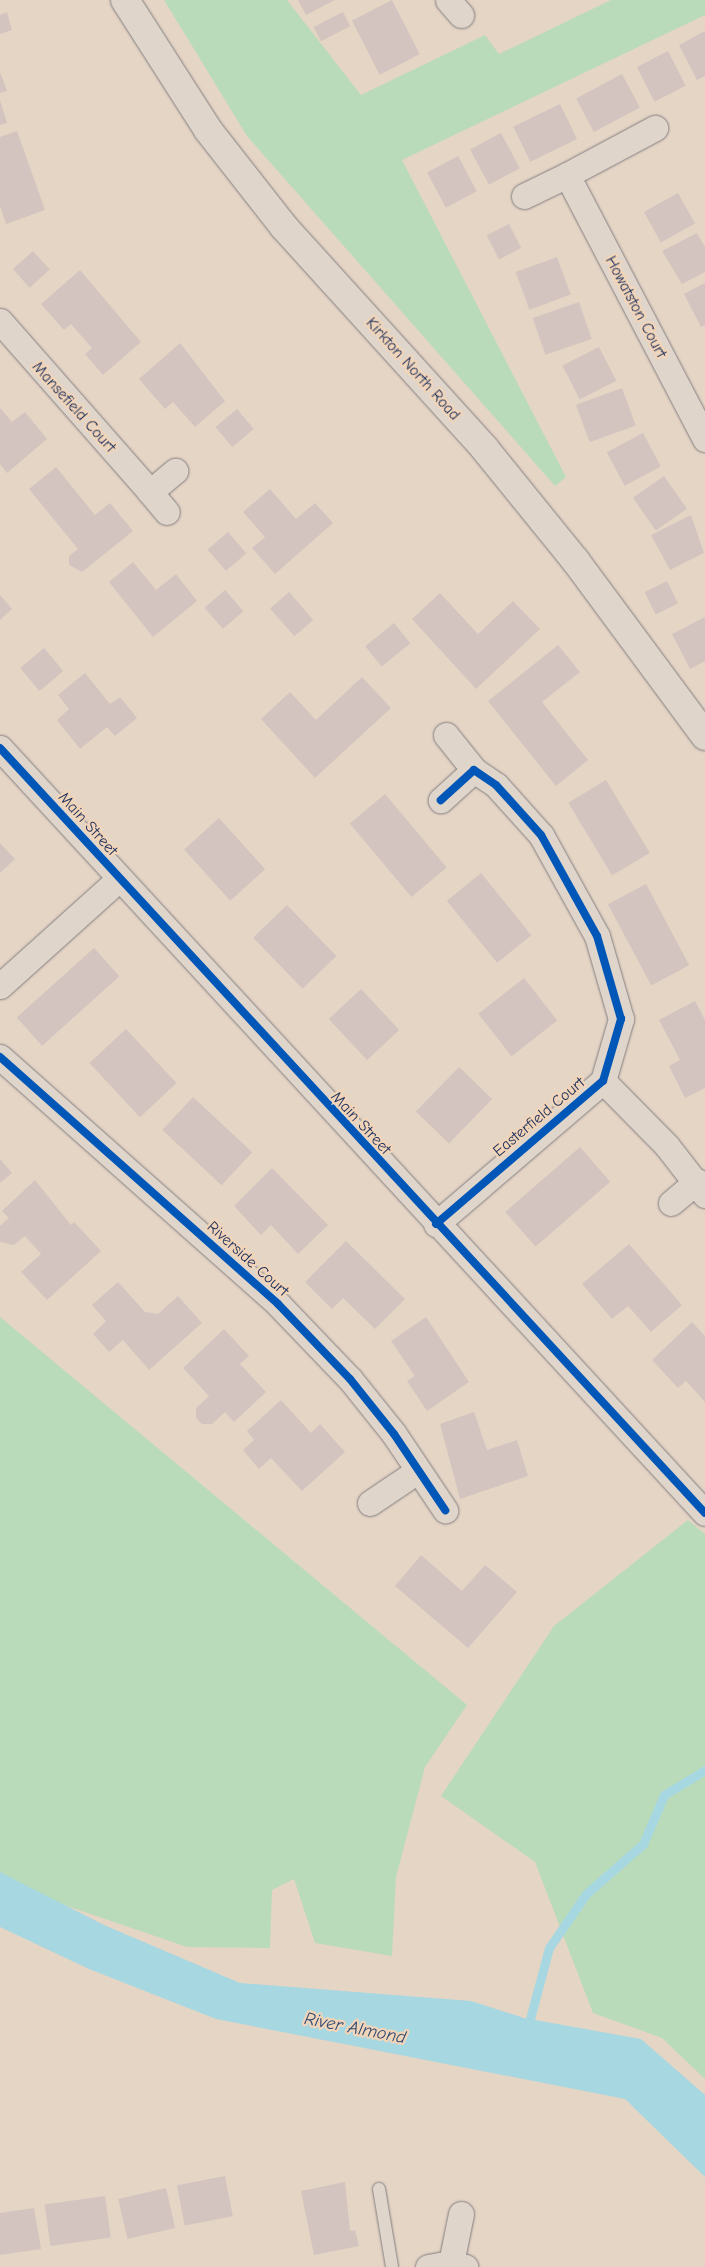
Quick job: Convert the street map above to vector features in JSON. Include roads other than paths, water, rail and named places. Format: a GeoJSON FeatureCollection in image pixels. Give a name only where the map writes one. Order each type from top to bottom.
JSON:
{"type":"FeatureCollection","features":[{"type":"Feature","properties":{"kind":"main road","name":"Kirkton North Road"},"geometry":{"type":"LineString","coordinates":[[125,0],[208,130],[284,227],[485,449],[575,560],[705,736]]}},
{"type":"Feature","properties":{"kind":"street"},"geometry":{"type":"LineString","coordinates":[[524,196],[655,128]]}},
{"type":"Feature","properties":{"kind":"street","name":"Howatston Court"},"geometry":{"type":"LineString","coordinates":[[567,175],[705,439]]}},
{"type":"Feature","properties":{"kind":"street","name":"Mansefield Court"},"geometry":{"type":"LineString","coordinates":[[0,321],[167,512]]}},
{"type":"Feature","properties":{"kind":"street"},"geometry":{"type":"LineString","coordinates":[[150,492],[175,471]]}},
{"type":"Feature","properties":{"kind":"street","name":"Easterfield Court"},"geometry":{"type":"LineString","coordinates":[[436,1224],[604,1081],[621,1019],[597,936],[541,835],[496,785],[474,770],[446,736]]}},
{"type":"Feature","properties":{"kind":"street","name":"Main Street"},"geometry":{"type":"LineString","coordinates":[[0,748],[436,1224],[705,1513]]}},
{"type":"Feature","properties":{"kind":"street"},"geometry":{"type":"LineString","coordinates":[[441,800],[474,770]]}},
{"type":"Feature","properties":{"kind":"street"},"geometry":{"type":"LineString","coordinates":[[0,986],[119,878]]}},
{"type":"Feature","properties":{"kind":"street","name":"Riverside Court"},"geometry":{"type":"LineString","coordinates":[[0,1057],[278,1304],[350,1380],[394,1434],[416,1472],[446,1510]]}},
{"type":"Feature","properties":{"kind":"street","name":"Easterfield Court"},"geometry":{"type":"LineString","coordinates":[[604,1081],[701,1188],[671,1203]]}},
{"type":"Feature","properties":{"kind":"street"},"geometry":{"type":"LineString","coordinates":[[370,1503],[416,1472]]}},
{"type":"Feature","properties":{"kind":"street"},"geometry":{"type":"LineString","coordinates":[[448,2266],[461,2214]]}},
{"type":"Feature","properties":{"kind":"lane"},"geometry":{"type":"LineString","coordinates":[[378,2189],[392,2267]]}},
{"type":"Feature","properties":{"kind":"water","name":"River Almond"},"geometry":{"type":"Polygon","coordinates":[[[0,1872],[104,1925],[240,1983],[471,2001],[524,2018],[641,2039],[705,2095],[705,2177],[625,2099],[216,2019],[89,1969],[0,1927],[0,1872]]]}},
{"type":"Feature","properties":{"kind":"waterway"},"geometry":{"type":"LineString","coordinates":[[527,2030],[549,1948],[586,1894],[643,1844],[664,1795],[705,1770]]}}]}
